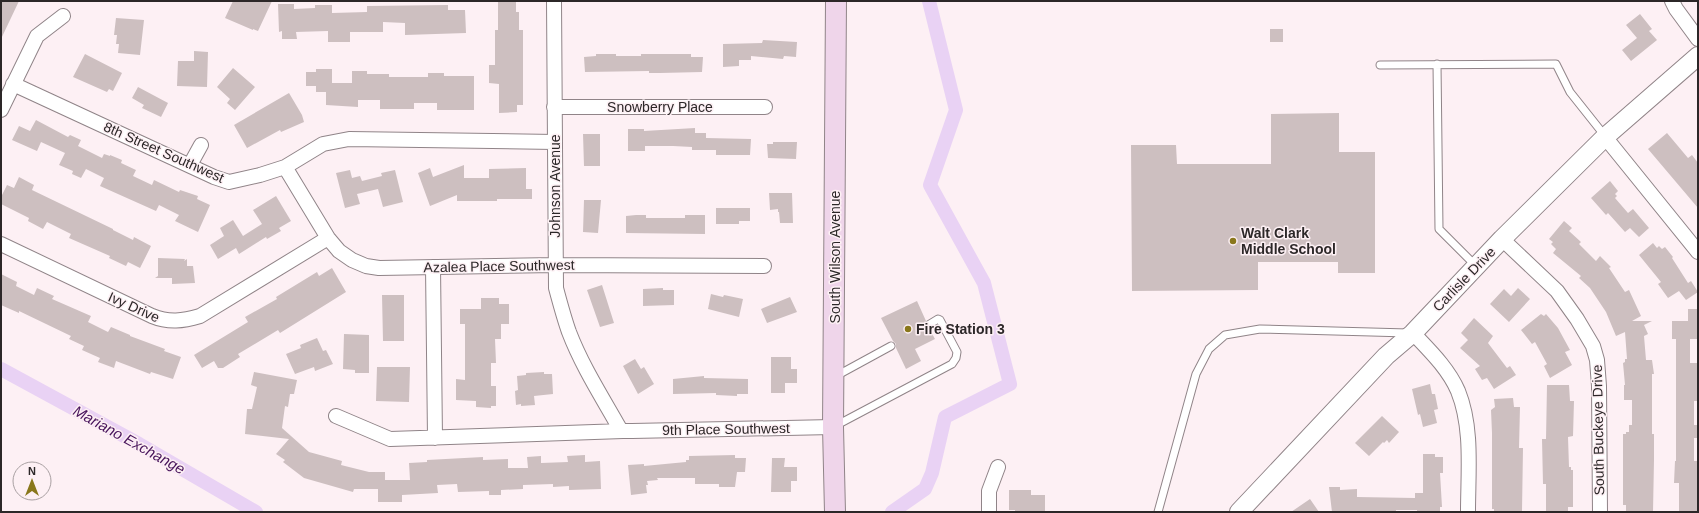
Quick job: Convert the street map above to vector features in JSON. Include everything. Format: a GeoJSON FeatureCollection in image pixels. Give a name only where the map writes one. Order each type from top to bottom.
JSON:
{"type":"FeatureCollection","features":[{"type":"Feature","properties":{"kind":"main road","name":"South Wilson Avenue"},"geometry":{"type":"LineString","coordinates":[[835,512],[833,427],[836,1]]}},
{"type":"Feature","properties":{"kind":"street","name":"Johnson Avenue"},"geometry":{"type":"LineString","coordinates":[[554,1],[556,288],[562,313],[585,367],[621,430]]}},
{"type":"Feature","properties":{"kind":"street"},"geometry":{"type":"LineString","coordinates":[[1672,1],[1676,9],[1698,39]]}},
{"type":"Feature","properties":{"kind":"street"},"geometry":{"type":"LineString","coordinates":[[1,110],[38,36],[63,16]]}},
{"type":"Feature","properties":{"kind":"street","name":"Carlisle Drive"},"geometry":{"type":"LineString","coordinates":[[1239,512],[1386,356],[1412,333],[1477,267],[1502,239],[1605,136],[1698,56]]}},
{"type":"Feature","properties":{"kind":"street","name":"8th Street Southwest"},"geometry":{"type":"LineString","coordinates":[[13,84],[214,177],[228,182],[260,175],[284,167],[323,144],[349,139],[554,142]]}},
{"type":"Feature","properties":{"kind":"street","name":"Snowberry Place"},"geometry":{"type":"LineString","coordinates":[[554,107],[765,107]]}},
{"type":"Feature","properties":{"kind":"street"},"geometry":{"type":"LineString","coordinates":[[1605,136],[1698,252]]}},
{"type":"Feature","properties":{"kind":"street"},"geometry":{"type":"LineString","coordinates":[[190,165],[201,144]]}},
{"type":"Feature","properties":{"kind":"street","name":"Azalea Place Southwest"},"geometry":{"type":"LineString","coordinates":[[284,167],[328,238],[339,251],[352,260],[366,266],[379,268],[555,265],[764,266]]}},
{"type":"Feature","properties":{"kind":"street","name":"Ivy Drive"},"geometry":{"type":"LineString","coordinates":[[1,244],[152,316],[173,321],[186,320],[200,316],[328,238]]}},
{"type":"Feature","properties":{"kind":"street","name":"South Buckeye Drive"},"geometry":{"type":"LineString","coordinates":[[1502,239],[1557,291],[1578,319],[1593,346],[1597,360],[1599,386],[1600,512]]}},
{"type":"Feature","properties":{"kind":"street"},"geometry":{"type":"LineString","coordinates":[[433,267],[435,438]]}},
{"type":"Feature","properties":{"kind":"street"},"geometry":{"type":"LineString","coordinates":[[1412,333],[1440,362],[1458,391],[1468,434],[1468,512]]}},
{"type":"Feature","properties":{"kind":"street","name":"9th Place Southwest"},"geometry":{"type":"LineString","coordinates":[[336,416],[390,439],[621,430],[833,427]]}},
{"type":"Feature","properties":{"kind":"street"},"geometry":{"type":"LineString","coordinates":[[989,512],[989,491],[998,466]]}},
{"type":"Feature","properties":{"kind":"lane"},"geometry":{"type":"LineString","coordinates":[[1437,64],[1439,229],[1477,267]]}},
{"type":"Feature","properties":{"kind":"lane"},"geometry":{"type":"LineString","coordinates":[[1380,65],[1556,64],[1570,92],[1605,136]]}},
{"type":"Feature","properties":{"kind":"lane"},"geometry":{"type":"LineString","coordinates":[[833,427],[952,364],[956,358],[957,352],[940,320],[938,319],[925,327]]}},
{"type":"Feature","properties":{"kind":"lane"},"geometry":{"type":"LineString","coordinates":[[1158,512],[1196,374],[1210,349],[1225,335],[1260,329],[1412,333]]}},
{"type":"Feature","properties":{"kind":"lane"},"geometry":{"type":"LineString","coordinates":[[834,377],[891,346]]}},
{"type":"Feature","properties":{"kind":"building"},"geometry":{"type":"Polygon","coordinates":[[[1,1],[19,1],[1,39],[1,1]]]}},
{"type":"Feature","properties":{"kind":"building"},"geometry":{"type":"Polygon","coordinates":[[[233,1],[272,1],[258,31],[225,18],[233,1]]]}},
{"type":"Feature","properties":{"kind":"building"},"geometry":{"type":"Polygon","coordinates":[[[498,1],[516,1],[516,12],[519,12],[519,30],[523,30],[523,105],[517,105],[517,112],[499,113],[499,84],[489,83],[489,65],[495,65],[495,30],[498,30],[498,1]]]}},
{"type":"Feature","properties":{"kind":"building"},"geometry":{"type":"Polygon","coordinates":[[[278,4],[294,4],[294,9],[315,8],[315,5],[332,5],[332,13],[367,12],[367,6],[448,5],[448,10],[465,10],[466,33],[405,35],[405,23],[383,22],[383,32],[350,32],[350,42],[328,42],[328,31],[296,32],[297,39],[282,39],[282,31],[279,32],[278,4]]]}},
{"type":"Feature","properties":{"kind":"building"},"geometry":{"type":"Polygon","coordinates":[[[1640,14],[1652,29],[1649,31],[1657,40],[1631,61],[1622,50],[1637,38],[1626,25],[1640,14]]]}},
{"type":"Feature","properties":{"kind":"building"},"geometry":{"type":"Polygon","coordinates":[[[116,18],[144,20],[140,55],[118,53],[119,44],[116,44],[117,35],[114,35],[116,18]]]}},
{"type":"Feature","properties":{"kind":"building"},"geometry":{"type":"Polygon","coordinates":[[[1270,29],[1283,29],[1283,42],[1270,42],[1270,29]]]}},
{"type":"Feature","properties":{"kind":"building"},"geometry":{"type":"Polygon","coordinates":[[[763,40],[797,42],[796,57],[784,56],[783,59],[751,56],[751,60],[739,60],[739,66],[723,67],[723,44],[762,43],[763,40]]]}},
{"type":"Feature","properties":{"kind":"building"},"geometry":{"type":"Polygon","coordinates":[[[194,51],[208,52],[207,87],[177,86],[178,61],[194,61],[194,51]]]}},
{"type":"Feature","properties":{"kind":"building"},"geometry":{"type":"Polygon","coordinates":[[[85,54],[122,73],[113,91],[109,89],[107,92],[73,77],[85,54]]]}},
{"type":"Feature","properties":{"kind":"building"},"geometry":{"type":"Polygon","coordinates":[[[596,54],[641,56],[641,54],[691,54],[691,57],[703,57],[702,72],[585,72],[584,57],[596,56],[596,54]]]}},
{"type":"Feature","properties":{"kind":"building"},"geometry":{"type":"Polygon","coordinates":[[[233,68],[255,87],[235,110],[227,103],[230,99],[217,87],[233,68]]]}},
{"type":"Feature","properties":{"kind":"building"},"geometry":{"type":"Polygon","coordinates":[[[316,69],[332,69],[332,83],[352,83],[352,71],[367,71],[367,74],[389,74],[389,77],[428,77],[428,73],[444,73],[444,76],[474,76],[474,110],[437,110],[437,103],[414,103],[414,109],[380,109],[380,100],[358,100],[358,107],[326,105],[326,92],[316,92],[316,86],[306,86],[306,72],[316,72],[316,69]]]}},
{"type":"Feature","properties":{"kind":"building"},"geometry":{"type":"Polygon","coordinates":[[[138,87],[168,103],[161,117],[142,108],[144,105],[132,98],[138,87]]]}},
{"type":"Feature","properties":{"kind":"building"},"geometry":{"type":"Polygon","coordinates":[[[289,93],[302,115],[304,122],[281,132],[280,130],[247,148],[234,125],[289,93]]]}},
{"type":"Feature","properties":{"kind":"building"},"geometry":{"type":"Polygon","coordinates":[[[1339,113],[1339,152],[1375,152],[1375,273],[1338,273],[1338,262],[1258,262],[1258,290],[1132,291],[1131,145],[1176,145],[1177,164],[1271,164],[1271,114],[1339,113]]]}},
{"type":"Feature","properties":{"kind":"building"},"geometry":{"type":"Polygon","coordinates":[[[36,120],[68,137],[70,135],[81,140],[78,146],[102,158],[104,154],[122,160],[121,163],[136,170],[133,176],[152,185],[154,180],[179,192],[180,190],[198,196],[197,199],[210,205],[198,232],[175,221],[179,215],[159,205],[156,211],[100,186],[104,178],[86,169],[81,178],[72,174],[73,171],[59,165],[65,153],[41,142],[37,151],[12,140],[19,126],[30,131],[36,120]]]}},
{"type":"Feature","properties":{"kind":"building"},"geometry":{"type":"Polygon","coordinates":[[[695,128],[695,133],[706,133],[706,138],[751,139],[750,155],[716,155],[716,150],[692,150],[692,147],[673,146],[645,146],[645,151],[628,151],[628,129],[644,129],[644,131],[695,128]]]}},
{"type":"Feature","properties":{"kind":"building"},"geometry":{"type":"Polygon","coordinates":[[[1667,133],[1688,158],[1692,155],[1698,163],[1698,208],[1648,149],[1667,133]]]}},
{"type":"Feature","properties":{"kind":"building"},"geometry":{"type":"Polygon","coordinates":[[[583,134],[600,134],[600,166],[584,166],[583,134]]]}},
{"type":"Feature","properties":{"kind":"building"},"geometry":{"type":"Polygon","coordinates":[[[773,142],[797,142],[796,159],[768,158],[767,144],[773,144],[773,142]]]}},
{"type":"Feature","properties":{"kind":"building"},"geometry":{"type":"Polygon","coordinates":[[[464,165],[464,178],[489,178],[489,169],[526,168],[526,189],[532,189],[532,199],[457,201],[457,195],[430,206],[418,173],[430,168],[433,177],[464,165]]]}},
{"type":"Feature","properties":{"kind":"building"},"geometry":{"type":"Polygon","coordinates":[[[350,170],[352,178],[360,176],[362,181],[382,176],[381,173],[395,170],[403,202],[383,207],[378,189],[357,194],[360,204],[345,208],[336,173],[350,170]]]}},
{"type":"Feature","properties":{"kind":"building"},"geometry":{"type":"Polygon","coordinates":[[[19,177],[34,185],[32,190],[133,240],[134,237],[151,246],[140,268],[128,262],[126,266],[109,258],[110,256],[69,238],[71,234],[47,222],[43,229],[28,221],[29,218],[1,204],[1,197],[7,185],[14,188],[19,177]]]}},
{"type":"Feature","properties":{"kind":"building"},"geometry":{"type":"Polygon","coordinates":[[[1610,181],[1618,191],[1615,194],[1617,196],[1615,198],[1628,213],[1633,209],[1649,228],[1639,237],[1630,228],[1625,232],[1608,213],[1606,215],[1591,198],[1610,181]]]}},
{"type":"Feature","properties":{"kind":"building"},"geometry":{"type":"Polygon","coordinates":[[[769,193],[792,193],[793,223],[780,223],[778,209],[770,210],[769,193]]]}},
{"type":"Feature","properties":{"kind":"building"},"geometry":{"type":"Polygon","coordinates":[[[276,196],[291,221],[279,228],[281,231],[267,239],[266,237],[239,254],[236,248],[218,259],[210,245],[224,236],[220,228],[233,220],[243,236],[262,224],[253,210],[276,196]]]}},
{"type":"Feature","properties":{"kind":"building"},"geometry":{"type":"Polygon","coordinates":[[[584,200],[601,200],[598,233],[583,232],[584,200]]]}},
{"type":"Feature","properties":{"kind":"building"},"geometry":{"type":"Polygon","coordinates":[[[716,208],[750,208],[750,221],[739,221],[739,224],[716,224],[716,208]]]}},
{"type":"Feature","properties":{"kind":"building"},"geometry":{"type":"Polygon","coordinates":[[[646,215],[646,218],[685,218],[685,215],[705,215],[705,234],[626,233],[626,216],[646,215]]]}},
{"type":"Feature","properties":{"kind":"building"},"geometry":{"type":"Polygon","coordinates":[[[1564,221],[1572,228],[1569,231],[1581,242],[1579,244],[1596,261],[1600,256],[1611,267],[1609,268],[1625,292],[1629,290],[1641,316],[1632,321],[1652,321],[1644,325],[1648,334],[1644,336],[1646,360],[1652,360],[1654,374],[1652,374],[1652,434],[1654,434],[1653,512],[1626,512],[1626,505],[1623,505],[1623,434],[1629,432],[1629,425],[1632,425],[1632,400],[1624,400],[1625,385],[1623,363],[1625,362],[1625,359],[1627,359],[1625,332],[1616,336],[1606,312],[1590,288],[1579,278],[1581,276],[1553,253],[1556,249],[1551,244],[1553,242],[1549,239],[1564,221]]]}},
{"type":"Feature","properties":{"kind":"building"},"geometry":{"type":"Polygon","coordinates":[[[1653,243],[1657,248],[1659,246],[1662,249],[1665,247],[1673,257],[1672,258],[1688,283],[1691,281],[1698,292],[1686,300],[1679,291],[1668,298],[1658,284],[1661,282],[1639,255],[1653,243]]]}},
{"type":"Feature","properties":{"kind":"building"},"geometry":{"type":"Polygon","coordinates":[[[158,258],[185,259],[184,261],[187,259],[187,266],[193,266],[195,283],[172,284],[172,278],[155,278],[158,276],[158,258]]]}},
{"type":"Feature","properties":{"kind":"building"},"geometry":{"type":"Polygon","coordinates":[[[332,268],[346,292],[280,333],[278,330],[238,354],[240,357],[223,368],[218,368],[214,361],[202,368],[194,355],[248,322],[245,317],[277,299],[276,297],[317,272],[319,276],[332,268]]]}},
{"type":"Feature","properties":{"kind":"building"},"geometry":{"type":"Polygon","coordinates":[[[1,274],[17,282],[16,286],[34,295],[37,288],[54,296],[52,299],[91,316],[88,322],[108,332],[111,327],[181,357],[173,379],[151,372],[150,374],[116,361],[114,368],[98,362],[100,358],[82,350],[84,346],[69,339],[71,336],[19,311],[19,313],[1,305],[1,274]]]}},
{"type":"Feature","properties":{"kind":"building"},"geometry":{"type":"Polygon","coordinates":[[[602,285],[614,323],[600,327],[587,290],[602,285]]]}},
{"type":"Feature","properties":{"kind":"building"},"geometry":{"type":"Polygon","coordinates":[[[663,288],[663,290],[674,290],[674,305],[643,306],[643,289],[663,288]]]}},
{"type":"Feature","properties":{"kind":"building"},"geometry":{"type":"Polygon","coordinates":[[[1518,288],[1530,299],[1509,322],[1490,304],[1504,289],[1511,296],[1518,288]]]}},
{"type":"Feature","properties":{"kind":"building"},"geometry":{"type":"Polygon","coordinates":[[[711,294],[743,299],[739,317],[708,309],[711,294]]]}},
{"type":"Feature","properties":{"kind":"building"},"geometry":{"type":"Polygon","coordinates":[[[382,295],[404,295],[404,341],[383,341],[382,295]]]}},
{"type":"Feature","properties":{"kind":"building"},"geometry":{"type":"Polygon","coordinates":[[[790,297],[797,312],[767,323],[761,309],[790,297]]]}},
{"type":"Feature","properties":{"kind":"building"},"geometry":{"type":"Polygon","coordinates":[[[481,298],[499,298],[499,304],[509,304],[509,324],[501,324],[501,339],[495,339],[496,363],[491,363],[491,386],[496,386],[496,406],[491,406],[491,408],[476,407],[476,401],[456,400],[456,379],[465,380],[465,324],[460,324],[460,309],[481,309],[481,298]]]}},
{"type":"Feature","properties":{"kind":"building","name":"Fire Station 3"},"geometry":{"type":"Polygon","coordinates":[[[917,301],[926,321],[921,324],[921,329],[925,332],[930,330],[935,339],[915,349],[921,361],[906,369],[896,348],[896,344],[881,318],[917,301]]]}},
{"type":"Feature","properties":{"kind":"building"},"geometry":{"type":"Polygon","coordinates":[[[1688,309],[1698,309],[1698,339],[1690,339],[1690,363],[1698,363],[1698,401],[1694,401],[1694,425],[1698,425],[1698,438],[1694,438],[1694,461],[1698,461],[1698,505],[1697,512],[1679,512],[1679,483],[1674,483],[1676,461],[1676,339],[1672,339],[1672,321],[1688,321],[1688,309]]]}},
{"type":"Feature","properties":{"kind":"building"},"geometry":{"type":"Polygon","coordinates":[[[1541,314],[1544,316],[1546,314],[1558,328],[1570,350],[1565,352],[1572,365],[1550,378],[1544,366],[1547,364],[1535,342],[1532,344],[1521,330],[1541,314]]]}},
{"type":"Feature","properties":{"kind":"building"},"geometry":{"type":"Polygon","coordinates":[[[1474,318],[1493,336],[1488,343],[1507,368],[1510,366],[1516,375],[1494,389],[1487,378],[1482,380],[1475,369],[1480,366],[1460,348],[1468,340],[1461,333],[1474,318]]]}},
{"type":"Feature","properties":{"kind":"building"},"geometry":{"type":"Polygon","coordinates":[[[344,334],[369,335],[369,373],[355,373],[355,370],[343,369],[344,334]]]}},
{"type":"Feature","properties":{"kind":"building"},"geometry":{"type":"Polygon","coordinates":[[[317,338],[323,351],[326,350],[333,364],[315,371],[314,367],[295,374],[286,354],[301,348],[300,345],[317,338]]]}},
{"type":"Feature","properties":{"kind":"building"},"geometry":{"type":"Polygon","coordinates":[[[771,357],[791,357],[791,369],[797,369],[797,383],[785,383],[785,393],[771,393],[771,357]]]}},
{"type":"Feature","properties":{"kind":"building"},"geometry":{"type":"Polygon","coordinates":[[[635,359],[641,369],[644,367],[654,384],[638,394],[623,366],[635,359]]]}},
{"type":"Feature","properties":{"kind":"building"},"geometry":{"type":"Polygon","coordinates":[[[377,367],[410,367],[409,402],[376,401],[377,367]]]}},
{"type":"Feature","properties":{"kind":"building"},"geometry":{"type":"Polygon","coordinates":[[[254,372],[297,380],[294,394],[290,394],[288,407],[285,406],[282,428],[309,452],[342,461],[341,465],[369,472],[385,472],[385,480],[410,480],[409,463],[427,462],[427,460],[483,457],[483,460],[508,459],[508,468],[528,468],[527,457],[541,456],[541,463],[568,462],[567,456],[585,455],[585,462],[600,461],[601,489],[569,490],[569,486],[553,487],[553,484],[523,485],[523,489],[501,490],[501,495],[489,495],[489,491],[458,492],[457,484],[437,485],[438,493],[402,495],[402,502],[378,502],[378,489],[354,489],[353,492],[304,478],[283,462],[285,460],[276,454],[289,439],[245,434],[247,409],[252,409],[257,387],[251,385],[254,372]]]}},
{"type":"Feature","properties":{"kind":"building"},"geometry":{"type":"Polygon","coordinates":[[[544,372],[544,374],[552,374],[553,394],[534,396],[535,405],[516,405],[515,391],[518,390],[517,376],[526,375],[526,373],[544,372]]]}},
{"type":"Feature","properties":{"kind":"building"},"geometry":{"type":"Polygon","coordinates":[[[704,376],[704,378],[748,379],[748,394],[737,394],[737,396],[716,395],[716,393],[673,394],[673,379],[704,376]]]}},
{"type":"Feature","properties":{"kind":"building"},"geometry":{"type":"Polygon","coordinates":[[[1430,384],[1432,394],[1435,394],[1438,409],[1434,410],[1437,423],[1423,427],[1420,414],[1418,415],[1412,389],[1430,384]]]}},
{"type":"Feature","properties":{"kind":"building"},"geometry":{"type":"Polygon","coordinates":[[[1547,385],[1569,385],[1570,401],[1574,401],[1573,436],[1568,437],[1569,467],[1573,470],[1573,507],[1568,507],[1568,512],[1546,512],[1546,484],[1543,484],[1542,439],[1546,439],[1547,385]]]}},
{"type":"Feature","properties":{"kind":"building"},"geometry":{"type":"Polygon","coordinates":[[[1513,398],[1514,407],[1520,407],[1519,448],[1523,448],[1522,511],[1494,512],[1494,509],[1492,509],[1491,410],[1495,407],[1494,399],[1513,398]]]}},
{"type":"Feature","properties":{"kind":"building"},"geometry":{"type":"Polygon","coordinates":[[[1382,416],[1399,432],[1389,443],[1387,440],[1384,443],[1383,442],[1369,456],[1355,443],[1382,416]]]}},
{"type":"Feature","properties":{"kind":"building"},"geometry":{"type":"Polygon","coordinates":[[[1423,454],[1435,454],[1435,457],[1443,457],[1443,473],[1440,473],[1442,507],[1440,507],[1440,512],[1396,510],[1396,512],[1332,512],[1329,487],[1340,487],[1340,490],[1357,489],[1357,497],[1415,498],[1415,493],[1423,493],[1423,454]]]}},
{"type":"Feature","properties":{"kind":"building"},"geometry":{"type":"Polygon","coordinates":[[[735,455],[735,458],[746,458],[745,472],[737,472],[735,487],[719,487],[719,484],[695,484],[695,478],[657,478],[658,480],[647,481],[647,493],[631,495],[628,465],[644,464],[644,466],[686,462],[686,460],[689,460],[689,456],[735,455]]]}},
{"type":"Feature","properties":{"kind":"building"},"geometry":{"type":"Polygon","coordinates":[[[772,458],[785,458],[784,467],[797,467],[797,481],[791,481],[791,492],[771,492],[772,458]]]}},
{"type":"Feature","properties":{"kind":"building"},"geometry":{"type":"Polygon","coordinates":[[[1009,490],[1031,490],[1031,495],[1045,495],[1045,512],[1015,512],[1015,510],[1009,510],[1009,490]]]}},
{"type":"Feature","properties":{"kind":"building"},"geometry":{"type":"Polygon","coordinates":[[[1310,499],[1319,512],[1291,512],[1310,499]]]}},
{"type":"Feature","properties":{"kind":"waterway","name":"Mariano Exchange"},"geometry":{"type":"LineString","coordinates":[[892,512],[925,489],[932,473],[945,417],[1010,384],[984,283],[930,185],[956,110],[929,1]]}},
{"type":"Feature","properties":{"kind":"waterway","name":"Mariano Exchange"},"geometry":{"type":"LineString","coordinates":[[1,369],[139,444],[256,512]]}},
{"type":"Feature","properties":{"kind":"place","name":"Walt Clark Middle School"},"geometry":{"type":"Point","coordinates":[1233,241]}},
{"type":"Feature","properties":{"kind":"place","name":"Fire Station 3"},"geometry":{"type":"Point","coordinates":[908,329]}}]}
